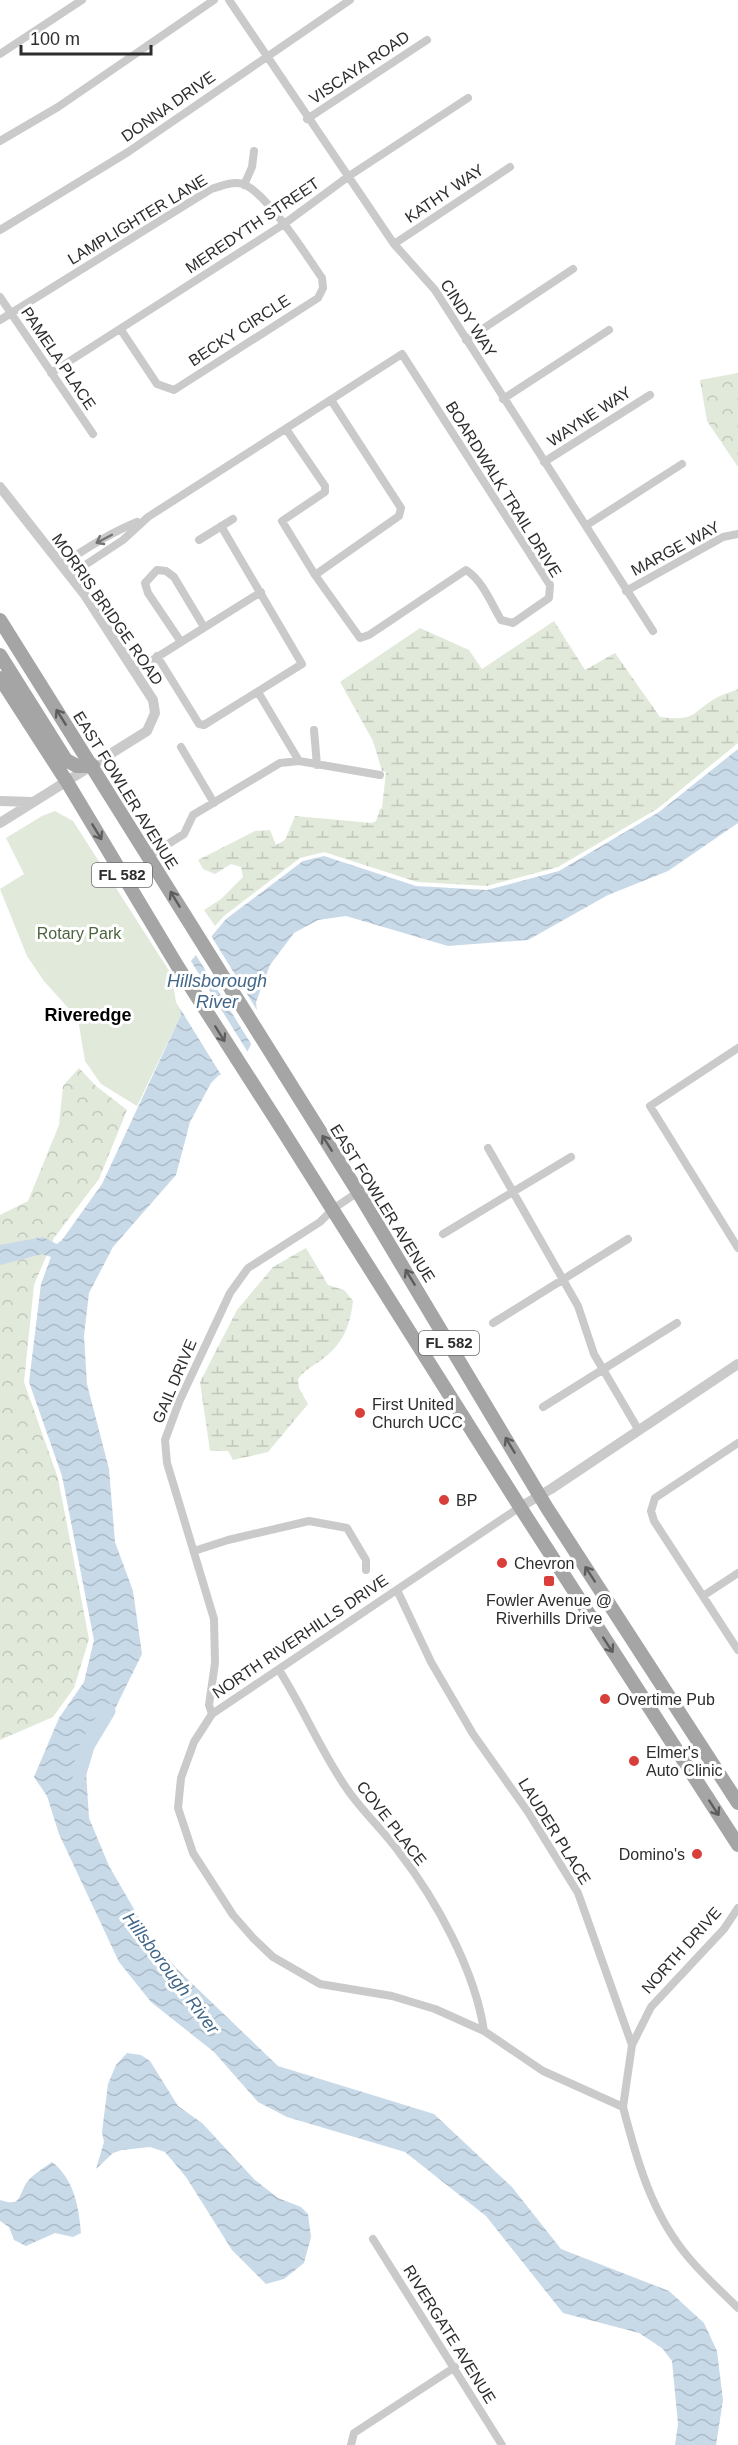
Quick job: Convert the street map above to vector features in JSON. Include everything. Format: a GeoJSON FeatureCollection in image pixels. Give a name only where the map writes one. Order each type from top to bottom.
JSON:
{"type":"FeatureCollection","features":[{"type":"Feature","properties":{"kind":"main road","name":"EAST FOWLER AVENUE"},"geometry":{"type":"LineString","coordinates":[[0,620],[358,1192],[540,1495],[738,1803]]}},
{"type":"Feature","properties":{"kind":"main road"},"geometry":{"type":"LineString","coordinates":[[0,655],[66,760],[77,766],[93,766]]}},
{"type":"Feature","properties":{"kind":"main road","name":"FL 582"},"geometry":{"type":"LineString","coordinates":[[0,678],[67,782],[178,967],[245,1073],[520,1507],[738,1845]]}},
{"type":"Feature","properties":{"kind":"street"},"geometry":{"type":"LineString","coordinates":[[0,54],[82,0]]}},
{"type":"Feature","properties":{"kind":"street"},"geometry":{"type":"LineString","coordinates":[[0,141],[58,107],[214,0]]}},
{"type":"Feature","properties":{"kind":"street","name":"CINDY WAY"},"geometry":{"type":"LineString","coordinates":[[229,0],[394,244],[435,290],[653,631]]}},
{"type":"Feature","properties":{"kind":"street","name":"DONNA DRIVE"},"geometry":{"type":"LineString","coordinates":[[0,230],[128,152],[350,0]]}},
{"type":"Feature","properties":{"kind":"street","name":"VISCAYA ROAD"},"geometry":{"type":"LineString","coordinates":[[308,119],[427,40]]}},
{"type":"Feature","properties":{"kind":"street","name":"MEREDYTH STREET"},"geometry":{"type":"LineString","coordinates":[[51,373],[284,224],[349,176],[468,98]]}},
{"type":"Feature","properties":{"kind":"street"},"geometry":{"type":"LineString","coordinates":[[254,151],[252,167],[244,184],[254,191],[284,224]]}},
{"type":"Feature","properties":{"kind":"street","name":"KATHY WAY"},"geometry":{"type":"LineString","coordinates":[[394,244],[510,167]]}},
{"type":"Feature","properties":{"kind":"street","name":"LAMPLIGHTER LANE"},"geometry":{"type":"LineString","coordinates":[[0,320],[211,189],[231,183],[244,184]]}},
{"type":"Feature","properties":{"kind":"street","name":"BECKY CIRCLE"},"geometry":{"type":"LineString","coordinates":[[121,330],[157,384],[174,390],[318,297],[323,288],[322,278],[284,224]]}},
{"type":"Feature","properties":{"kind":"street"},"geometry":{"type":"LineString","coordinates":[[466,340],[573,269]]}},
{"type":"Feature","properties":{"kind":"street","name":"PAMELA PLACE"},"geometry":{"type":"LineString","coordinates":[[0,297],[93,434]]}},
{"type":"Feature","properties":{"kind":"street"},"geometry":{"type":"LineString","coordinates":[[503,399],[609,330]]}},
{"type":"Feature","properties":{"kind":"street","name":"BOARDWALK TRAIL DRIVE"},"geometry":{"type":"LineString","coordinates":[[62,565],[89,545],[99,543],[121,529],[148,517],[402,354],[550,585],[549,598],[513,623],[501,620],[482,588],[472,574],[466,570],[369,635],[360,638],[315,575],[282,521],[325,492],[325,486],[286,429]]}},
{"type":"Feature","properties":{"kind":"street","name":"WAYNE WAY"},"geometry":{"type":"LineString","coordinates":[[544,462],[650,395]]}},
{"type":"Feature","properties":{"kind":"street"},"geometry":{"type":"LineString","coordinates":[[315,575],[399,516],[401,508],[331,400]]}},
{"type":"Feature","properties":{"kind":"street"},"geometry":{"type":"LineString","coordinates":[[587,525],[682,464]]}},
{"type":"Feature","properties":{"kind":"street","name":"MORRIS BRIDGE ROAD"},"geometry":{"type":"LineString","coordinates":[[0,487],[70,575],[135,670],[153,700],[155,713],[147,732],[0,823]]}},
{"type":"Feature","properties":{"kind":"street","name":"BOARDWALK TRAIL DRIVE"},"geometry":{"type":"LineString","coordinates":[[70,575],[123,540],[148,517]]}},
{"type":"Feature","properties":{"kind":"street"},"geometry":{"type":"LineString","coordinates":[[199,540],[232,519]]}},
{"type":"Feature","properties":{"kind":"street"},"geometry":{"type":"LineString","coordinates":[[157,656],[199,724],[204,725],[302,664],[221,526]]}},
{"type":"Feature","properties":{"kind":"street","name":"MARGE WAY"},"geometry":{"type":"LineString","coordinates":[[626,591],[723,537],[738,534]]}},
{"type":"Feature","properties":{"kind":"street"},"geometry":{"type":"LineString","coordinates":[[181,642],[148,592],[145,583],[157,570],[166,571],[174,577],[204,627]]}},
{"type":"Feature","properties":{"kind":"street"},"geometry":{"type":"LineString","coordinates":[[135,670],[261,592]]}},
{"type":"Feature","properties":{"kind":"street"},"geometry":{"type":"LineString","coordinates":[[258,692],[299,761]]}},
{"type":"Feature","properties":{"kind":"street"},"geometry":{"type":"LineString","coordinates":[[314,730],[317,765]]}},
{"type":"Feature","properties":{"kind":"street"},"geometry":{"type":"LineString","coordinates":[[181,747],[214,803]]}},
{"type":"Feature","properties":{"kind":"street"},"geometry":{"type":"LineString","coordinates":[[149,856],[184,834],[193,815],[280,764],[299,761],[380,775]]}},
{"type":"Feature","properties":{"kind":"street"},"geometry":{"type":"LineString","coordinates":[[0,801],[33,802]]}},
{"type":"Feature","properties":{"kind":"street"},"geometry":{"type":"LineString","coordinates":[[738,1048],[650,1106],[738,1248]]}},
{"type":"Feature","properties":{"kind":"street"},"geometry":{"type":"LineString","coordinates":[[488,1148],[581,1312],[594,1354],[638,1429]]}},
{"type":"Feature","properties":{"kind":"street"},"geometry":{"type":"LineString","coordinates":[[443,1234],[571,1157]]}},
{"type":"Feature","properties":{"kind":"street","name":"GAIL DRIVE"},"geometry":{"type":"LineString","coordinates":[[212,1714],[209,1705],[215,1663],[214,1619],[167,1463],[165,1440],[179,1402],[226,1299],[248,1268],[320,1222],[333,1209],[358,1192]]}},
{"type":"Feature","properties":{"kind":"street"},"geometry":{"type":"LineString","coordinates":[[493,1323],[628,1239]]}},
{"type":"Feature","properties":{"kind":"street"},"geometry":{"type":"LineString","coordinates":[[543,1407],[677,1323]]}},
{"type":"Feature","properties":{"kind":"street","name":"NORTH RIVERHILLS DRIVE"},"geometry":{"type":"LineString","coordinates":[[623,2107],[543,2071],[484,2031],[435,2009],[392,1996],[320,1984],[273,1957],[233,1915],[193,1853],[178,1808],[181,1778],[194,1742],[212,1714],[738,1364]]}},
{"type":"Feature","properties":{"kind":"street"},"geometry":{"type":"LineString","coordinates":[[738,1443],[655,1498],[651,1511],[654,1521],[738,1650]]}},
{"type":"Feature","properties":{"kind":"street"},"geometry":{"type":"LineString","coordinates":[[194,1551],[228,1540],[309,1521],[347,1528],[366,1560],[366,1570]]}},
{"type":"Feature","properties":{"kind":"street"},"geometry":{"type":"LineString","coordinates":[[703,1596],[738,1574]]}},
{"type":"Feature","properties":{"kind":"street","name":"LAUDER PLACE"},"geometry":{"type":"LineString","coordinates":[[397,1590],[431,1662],[473,1734],[528,1812],[578,1893],[632,2045],[623,2107]]}},
{"type":"Feature","properties":{"kind":"street","name":"COVE PLACE"},"geometry":{"type":"LineString","coordinates":[[279,1670],[290,1687],[322,1752],[349,1791],[400,1853],[440,1914],[465,1965],[480,2005],[484,2031]]}},
{"type":"Feature","properties":{"kind":"street","name":"NORTH DRIVE"},"geometry":{"type":"LineString","coordinates":[[632,2045],[651,2007],[724,1929],[738,1908]]}},
{"type":"Feature","properties":{"kind":"street"},"geometry":{"type":"LineString","coordinates":[[623,2107],[644,2183],[662,2218],[688,2257],[738,2308]]}},
{"type":"Feature","properties":{"kind":"street","name":"RIVERGATE AVENUE"},"geometry":{"type":"LineString","coordinates":[[373,2239],[502,2445]]}},
{"type":"Feature","properties":{"kind":"street"},"geometry":{"type":"LineString","coordinates":[[351,2445],[354,2433],[455,2367]]}},
{"type":"Feature","properties":{"kind":"green space"},"geometry":{"type":"Polygon","coordinates":[[[738,373],[738,467],[707,421],[700,380],[738,373]]]}},
{"type":"Feature","properties":{"kind":"green space"},"geometry":{"type":"Polygon","coordinates":[[[554,621],[585,670],[615,653],[660,717],[689,717],[710,701],[738,689],[738,743],[657,809],[558,867],[487,886],[417,882],[324,852],[300,858],[224,916],[215,926],[204,910],[221,899],[243,877],[241,867],[231,864],[215,874],[203,869],[198,860],[255,831],[270,830],[276,845],[285,840],[295,816],[372,823],[376,821],[382,808],[386,772],[382,771],[373,741],[340,682],[420,628],[469,650],[482,669],[554,621]]]}},
{"type":"Feature","properties":{"kind":"green space","name":"Rotary Park"},"geometry":{"type":"Polygon","coordinates":[[[55,811],[73,821],[175,980],[181,1015],[137,1106],[101,1084],[85,1061],[78,1019],[44,981],[27,956],[0,889],[24,874],[6,838],[42,816],[55,811]]]}},
{"type":"Feature","properties":{"kind":"green space"},"geometry":{"type":"Polygon","coordinates":[[[79,1068],[96,1086],[127,1110],[99,1179],[54,1238],[34,1285],[24,1382],[58,1478],[89,1639],[74,1688],[53,1717],[0,1740],[0,1215],[28,1201],[59,1125],[63,1086],[79,1068]]]}},
{"type":"Feature","properties":{"kind":"green space"},"geometry":{"type":"Polygon","coordinates":[[[306,1248],[328,1285],[344,1290],[353,1301],[350,1320],[344,1335],[328,1355],[305,1371],[298,1379],[299,1388],[308,1404],[268,1452],[233,1460],[228,1451],[210,1451],[200,1382],[237,1310],[273,1267],[306,1248]]]}},
{"type":"Feature","properties":{"kind":"water","name":"Hillsborough River"},"geometry":{"type":"Polygon","coordinates":[[[738,749],[738,823],[668,871],[608,895],[528,940],[448,946],[346,916],[318,920],[294,933],[270,965],[256,1002],[259,1030],[234,1076],[219,1075],[211,1083],[190,1122],[176,1175],[113,1247],[89,1293],[84,1336],[87,1384],[109,1469],[115,1542],[133,1591],[142,1654],[111,1717],[84,1740],[89,1818],[109,1866],[149,1935],[177,1969],[278,2066],[434,2114],[512,2187],[561,2249],[669,2291],[704,2323],[717,2351],[723,2400],[716,2445],[675,2445],[678,2424],[672,2361],[662,2348],[639,2333],[563,2313],[486,2216],[405,2152],[287,2117],[258,2102],[214,2052],[151,2002],[119,1962],[59,1834],[47,1796],[34,1777],[59,1718],[84,1682],[94,1640],[62,1476],[29,1382],[41,1284],[51,1257],[42,1254],[0,1265],[0,1245],[43,1237],[57,1244],[62,1240],[102,1184],[181,1015],[175,980],[226,919],[303,861],[324,856],[416,886],[487,890],[559,871],[659,812],[738,749]]]}},
{"type":"Feature","properties":{"kind":"water"},"geometry":{"type":"Polygon","coordinates":[[[127,2053],[141,2055],[150,2061],[178,2106],[202,2123],[255,2180],[278,2198],[301,2207],[308,2214],[311,2237],[304,2263],[284,2279],[266,2284],[232,2250],[186,2177],[165,2152],[150,2147],[122,2150],[113,2153],[96,2169],[104,2142],[102,2132],[108,2084],[116,2065],[127,2053]]]}},
{"type":"Feature","properties":{"kind":"water"},"geometry":{"type":"Polygon","coordinates":[[[52,2162],[66,2177],[74,2194],[81,2233],[73,2237],[55,2233],[26,2246],[14,2240],[9,2227],[0,2221],[0,2200],[14,2202],[17,2200],[30,2178],[52,2162]]]}},
{"type":"Feature","properties":{"kind":"pier"},"geometry":{"type":"Polygon","coordinates":[[[210,934],[260,1015],[262,1030],[253,1047],[194,952],[210,934]]]}},
{"type":"Feature","properties":{"kind":"pier"},"geometry":{"type":"Polygon","coordinates":[[[189,958],[249,1054],[235,1079],[223,1078],[176,1002],[172,979],[189,958]]]}},
{"type":"Feature","properties":{"kind":"waterway","name":"Hillsborough River"},"geometry":{"type":"LineString","coordinates":[[79,1773],[87,1746],[108,1711]]}},
{"type":"Feature","properties":{"kind":"place","name":"First United Church UCC"},"geometry":{"type":"Point","coordinates":[360,1413]}},
{"type":"Feature","properties":{"kind":"place","name":"BP"},"geometry":{"type":"Point","coordinates":[444,1500]}},
{"type":"Feature","properties":{"kind":"place","name":"Chevron"},"geometry":{"type":"Point","coordinates":[502,1563]}},
{"type":"Feature","properties":{"kind":"place","name":"Fowler Avenue @ Riverhills Drive"},"geometry":{"type":"Point","coordinates":[549,1581]}},
{"type":"Feature","properties":{"kind":"place","name":"Overtime Pub"},"geometry":{"type":"Point","coordinates":[605,1699]}},
{"type":"Feature","properties":{"kind":"place","name":"Elmer's Auto Clinic"},"geometry":{"type":"Point","coordinates":[634,1761]}},
{"type":"Feature","properties":{"kind":"place","name":"Domino's"},"geometry":{"type":"Point","coordinates":[697,1854]}},
{"type":"Feature","properties":{"kind":"district","name":"Riveredge"},"geometry":{"type":"Point","coordinates":[88,1015]}}]}
